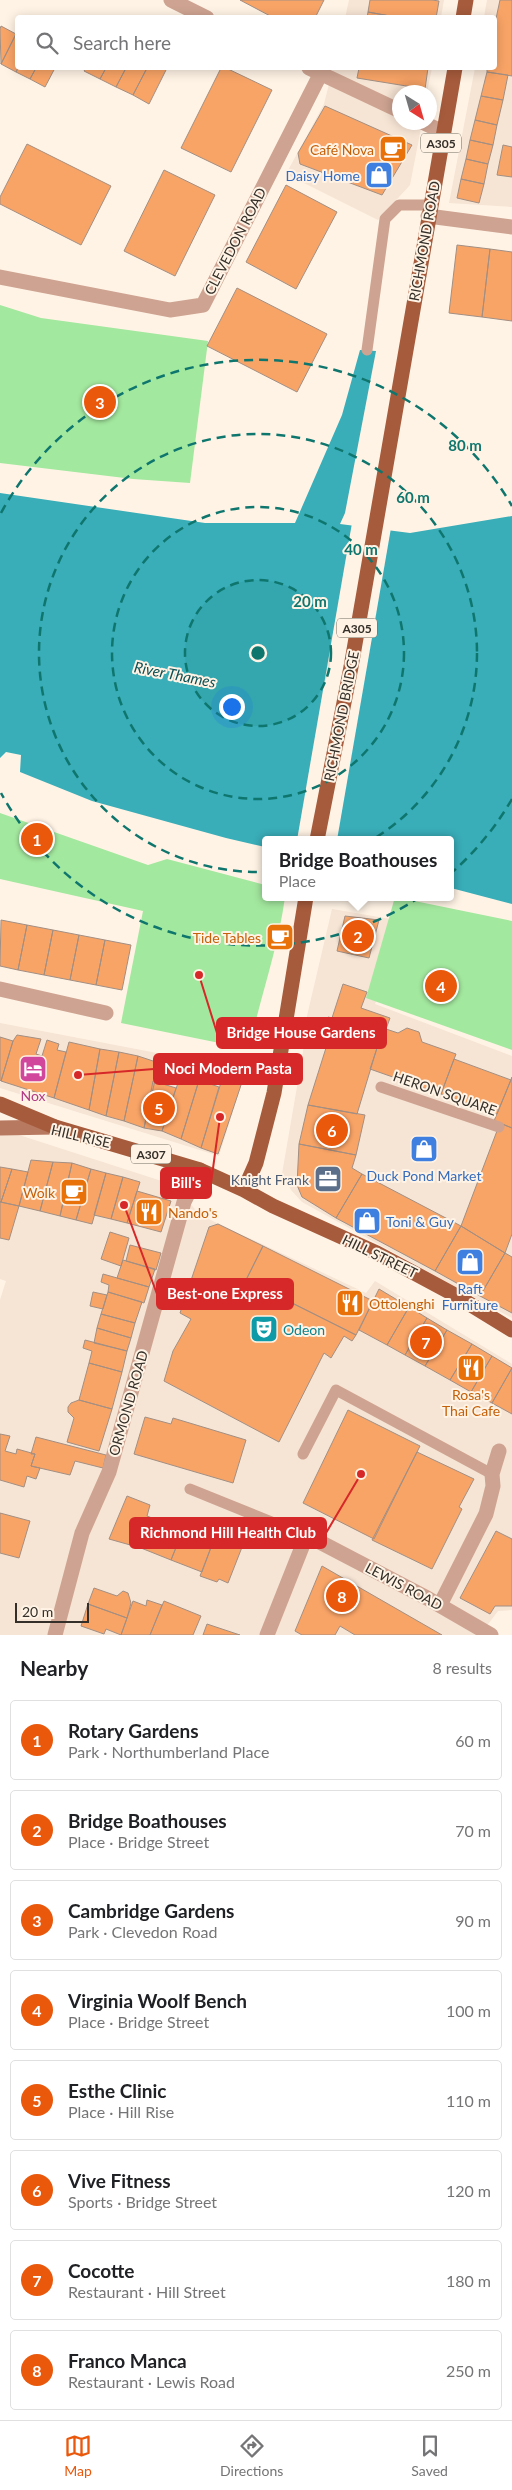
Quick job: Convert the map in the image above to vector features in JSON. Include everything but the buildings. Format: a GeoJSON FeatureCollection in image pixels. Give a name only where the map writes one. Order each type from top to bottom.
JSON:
{"type":"FeatureCollection","features":[{"type":"Feature","properties":{"kind":"main road"},"geometry":{"type":"LineString","coordinates":[[464,15],[466,0]]}},
{"type":"Feature","properties":{"kind":"main road","name":"RICHMOND ROAD"},"geometry":{"type":"LineString","coordinates":[[393,415],[455,70]]}},
{"type":"Feature","properties":{"kind":"main road","name":"RICHMOND BRIDGE"},"geometry":{"type":"LineString","coordinates":[[318,836],[350,667],[393,415]]}},
{"type":"Feature","properties":{"kind":"main road"},"geometry":{"type":"LineString","coordinates":[[244,1190],[256,1163],[274,1093],[305,901]]}},
{"type":"Feature","properties":{"kind":"main road","name":"A307"},"geometry":{"type":"LineString","coordinates":[[0,1104],[55,1127]]}},
{"type":"Feature","properties":{"kind":"main road","name":"HILL RISE"},"geometry":{"type":"LineString","coordinates":[[0,1128],[55,1127],[200,1170],[244,1190]]}},
{"type":"Feature","properties":{"kind":"main road","name":"HILL STREET"},"geometry":{"type":"LineString","coordinates":[[244,1190],[273,1206],[390,1260],[512,1330]]}},
{"type":"Feature","properties":{"kind":"street"},"geometry":{"type":"LineString","coordinates":[[172,0],[201,15]]}},
{"type":"Feature","properties":{"kind":"street"},"geometry":{"type":"LineString","coordinates":[[315,70],[392,108]]}},
{"type":"Feature","properties":{"kind":"street","name":"CLEVEDON ROAD"},"geometry":{"type":"LineString","coordinates":[[0,277],[170,310],[203,305],[315,70]]}},
{"type":"Feature","properties":{"kind":"street"},"geometry":{"type":"LineString","coordinates":[[437,129],[443,132]]}},
{"type":"Feature","properties":{"kind":"street"},"geometry":{"type":"LineString","coordinates":[[430,210],[512,227]]}},
{"type":"Feature","properties":{"kind":"street"},"geometry":{"type":"LineString","coordinates":[[0,989],[106,1013]]}},
{"type":"Feature","properties":{"kind":"street","name":"ORMOND ROAD"},"geometry":{"type":"LineString","coordinates":[[55,1635],[82,1532],[109,1472],[184,1202],[200,1170]]}},
{"type":"Feature","properties":{"kind":"street"},"geometry":{"type":"LineString","coordinates":[[440,1605],[486,1514],[493,1486],[492,1474],[500,1451]]}},
{"type":"Feature","properties":{"kind":"street"},"geometry":{"type":"LineString","coordinates":[[268,1635],[304,1542],[316,1540]]}},
{"type":"Feature","properties":{"kind":"street","name":"LEWIS ROAD"},"geometry":{"type":"LineString","coordinates":[[316,1540],[440,1605],[491,1635]]}},
{"type":"Feature","properties":{"kind":"lane"},"geometry":{"type":"LineString","coordinates":[[367,350],[385,219],[399,205],[430,210]]}},
{"type":"Feature","properties":{"kind":"lane","name":"HERON SQUARE"},"geometry":{"type":"LineString","coordinates":[[381,1087],[499,1127]]}},
{"type":"Feature","properties":{"kind":"lane"},"geometry":{"type":"LineString","coordinates":[[303,1454],[336,1390],[492,1474]]}},
{"type":"Feature","properties":{"kind":"lane"},"geometry":{"type":"LineString","coordinates":[[190,1489],[316,1540]]}},
{"type":"Feature","properties":{"kind":"shaded area"},"geometry":{"type":"Polygon","coordinates":[[[349,0],[444,0],[441,15],[346,15],[349,0]]]}},
{"type":"Feature","properties":{"kind":"shaded area"},"geometry":{"type":"Polygon","coordinates":[[[487,0],[512,0],[512,207],[449,203],[475,70],[497,70],[497,15],[484,15],[487,0]]]}},
{"type":"Feature","properties":{"kind":"shaded area"},"geometry":{"type":"Polygon","coordinates":[[[332,70],[432,70],[428,85],[392,85],[392,130],[421,130],[410,185],[378,220],[286,174],[324,104],[332,70]]]}},
{"type":"Feature","properties":{"kind":"shaded area"},"geometry":{"type":"Polygon","coordinates":[[[332,909],[408,922],[375,1004],[512,1056],[512,1318],[302,1202],[291,1190],[282,1174],[303,1052],[307,1016],[332,909]]]}},
{"type":"Feature","properties":{"kind":"shaded area"},"geometry":{"type":"Polygon","coordinates":[[[0,1023],[246,1070],[219,1156],[0,1088],[0,1023]]]}},
{"type":"Feature","properties":{"kind":"shaded area"},"geometry":{"type":"Polygon","coordinates":[[[0,1133],[16,1134],[174,1185],[200,1215],[366,1293],[375,1281],[512,1364],[512,1610],[498,1611],[480,1635],[0,1635],[0,1300],[6,1281],[0,1279],[0,1133]]]}},
{"type":"Feature","properties":{"kind":"green space"},"geometry":{"type":"Polygon","coordinates":[[[0,305],[41,318],[208,341],[190,483],[133,479],[0,463],[0,305]]]}},
{"type":"Feature","properties":{"kind":"green space"},"geometry":{"type":"Polygon","coordinates":[[[0,813],[148,865],[167,859],[262,884],[262,901],[284,901],[278,936],[249,1049],[121,1023],[143,911],[0,879],[0,813]]]}},
{"type":"Feature","properties":{"kind":"green space"},"geometry":{"type":"Polygon","coordinates":[[[394,901],[414,901],[512,921],[512,1050],[366,998],[394,901]]]}},
{"type":"Feature","properties":{"kind":"water","name":"River Thames"},"geometry":{"type":"Polygon","coordinates":[[[360,350],[376,351],[345,513],[340,524],[410,533],[512,516],[512,904],[454,889],[454,836],[262,836],[262,846],[92,801],[20,772],[21,755],[6,752],[0,758],[0,493],[205,523],[295,523],[342,415],[360,350]]]}},
{"type":"Feature","properties":{"kind":"pier"},"geometry":{"type":"Polygon","coordinates":[[[352,523],[391,528],[338,836],[298,836],[352,523]]]}},
{"type":"Feature","properties":{"kind":"place","name":"Café Nova"},"geometry":{"type":"Point","coordinates":[393,149]}},
{"type":"Feature","properties":{"kind":"place","name":"Daisy Home"},"geometry":{"type":"Point","coordinates":[379,175]}},
{"type":"Feature","properties":{"kind":"place","name":"Cambridge Gardens"},"geometry":{"type":"Point","coordinates":[100,402]}},
{"type":"Feature","properties":{"kind":"place","name":"Rotary Gardens"},"geometry":{"type":"Point","coordinates":[37,839]}},
{"type":"Feature","properties":{"kind":"place","name":"Bridge Boathouses"},"geometry":{"type":"Point","coordinates":[358,936]}},
{"type":"Feature","properties":{"kind":"place","name":"Tide Tables"},"geometry":{"type":"Point","coordinates":[280,937]}},
{"type":"Feature","properties":{"kind":"place","name":"Bridge House Gardens"},"geometry":{"type":"Point","coordinates":[199,975]}},
{"type":"Feature","properties":{"kind":"place","name":"Virginia Woolf Bench"},"geometry":{"type":"Point","coordinates":[441,986]}},
{"type":"Feature","properties":{"kind":"place","name":"Nox"},"geometry":{"type":"Point","coordinates":[33,1069]}},
{"type":"Feature","properties":{"kind":"place","name":"Noci Modern Pasta"},"geometry":{"type":"Point","coordinates":[78,1075]}},
{"type":"Feature","properties":{"kind":"place","name":"Esthe Clinic"},"geometry":{"type":"Point","coordinates":[159,1108]}},
{"type":"Feature","properties":{"kind":"place","name":"Bill's"},"geometry":{"type":"Point","coordinates":[220,1117]}},
{"type":"Feature","properties":{"kind":"place","name":"Vive Fitness"},"geometry":{"type":"Point","coordinates":[332,1130]}},
{"type":"Feature","properties":{"kind":"place","name":"Duck Pond Market"},"geometry":{"type":"Point","coordinates":[424,1149]}},
{"type":"Feature","properties":{"kind":"place","name":"Knight Frank"},"geometry":{"type":"Point","coordinates":[328,1179]}},
{"type":"Feature","properties":{"kind":"place","name":"Wolk"},"geometry":{"type":"Point","coordinates":[74,1192]}},
{"type":"Feature","properties":{"kind":"place","name":"Best-one Express"},"geometry":{"type":"Point","coordinates":[124,1205]}},
{"type":"Feature","properties":{"kind":"place","name":"Nando's"},"geometry":{"type":"Point","coordinates":[149,1212]}},
{"type":"Feature","properties":{"kind":"place","name":"Toni & Guy"},"geometry":{"type":"Point","coordinates":[367,1221]}},
{"type":"Feature","properties":{"kind":"place","name":"Raft Furniture"},"geometry":{"type":"Point","coordinates":[470,1262]}},
{"type":"Feature","properties":{"kind":"place","name":"Ottolenghi"},"geometry":{"type":"Point","coordinates":[350,1303]}},
{"type":"Feature","properties":{"kind":"place","name":"Odeon"},"geometry":{"type":"Point","coordinates":[264,1329]}},
{"type":"Feature","properties":{"kind":"place","name":"Cocotte"},"geometry":{"type":"Point","coordinates":[426,1342]}},
{"type":"Feature","properties":{"kind":"place","name":"Rosa's Thai Cafe"},"geometry":{"type":"Point","coordinates":[471,1368]}},
{"type":"Feature","properties":{"kind":"place","name":"Richmond Hill Health Club"},"geometry":{"type":"Point","coordinates":[361,1474]}},
{"type":"Feature","properties":{"kind":"place","name":"Franco Manca"},"geometry":{"type":"Point","coordinates":[342,1596]}}]}
